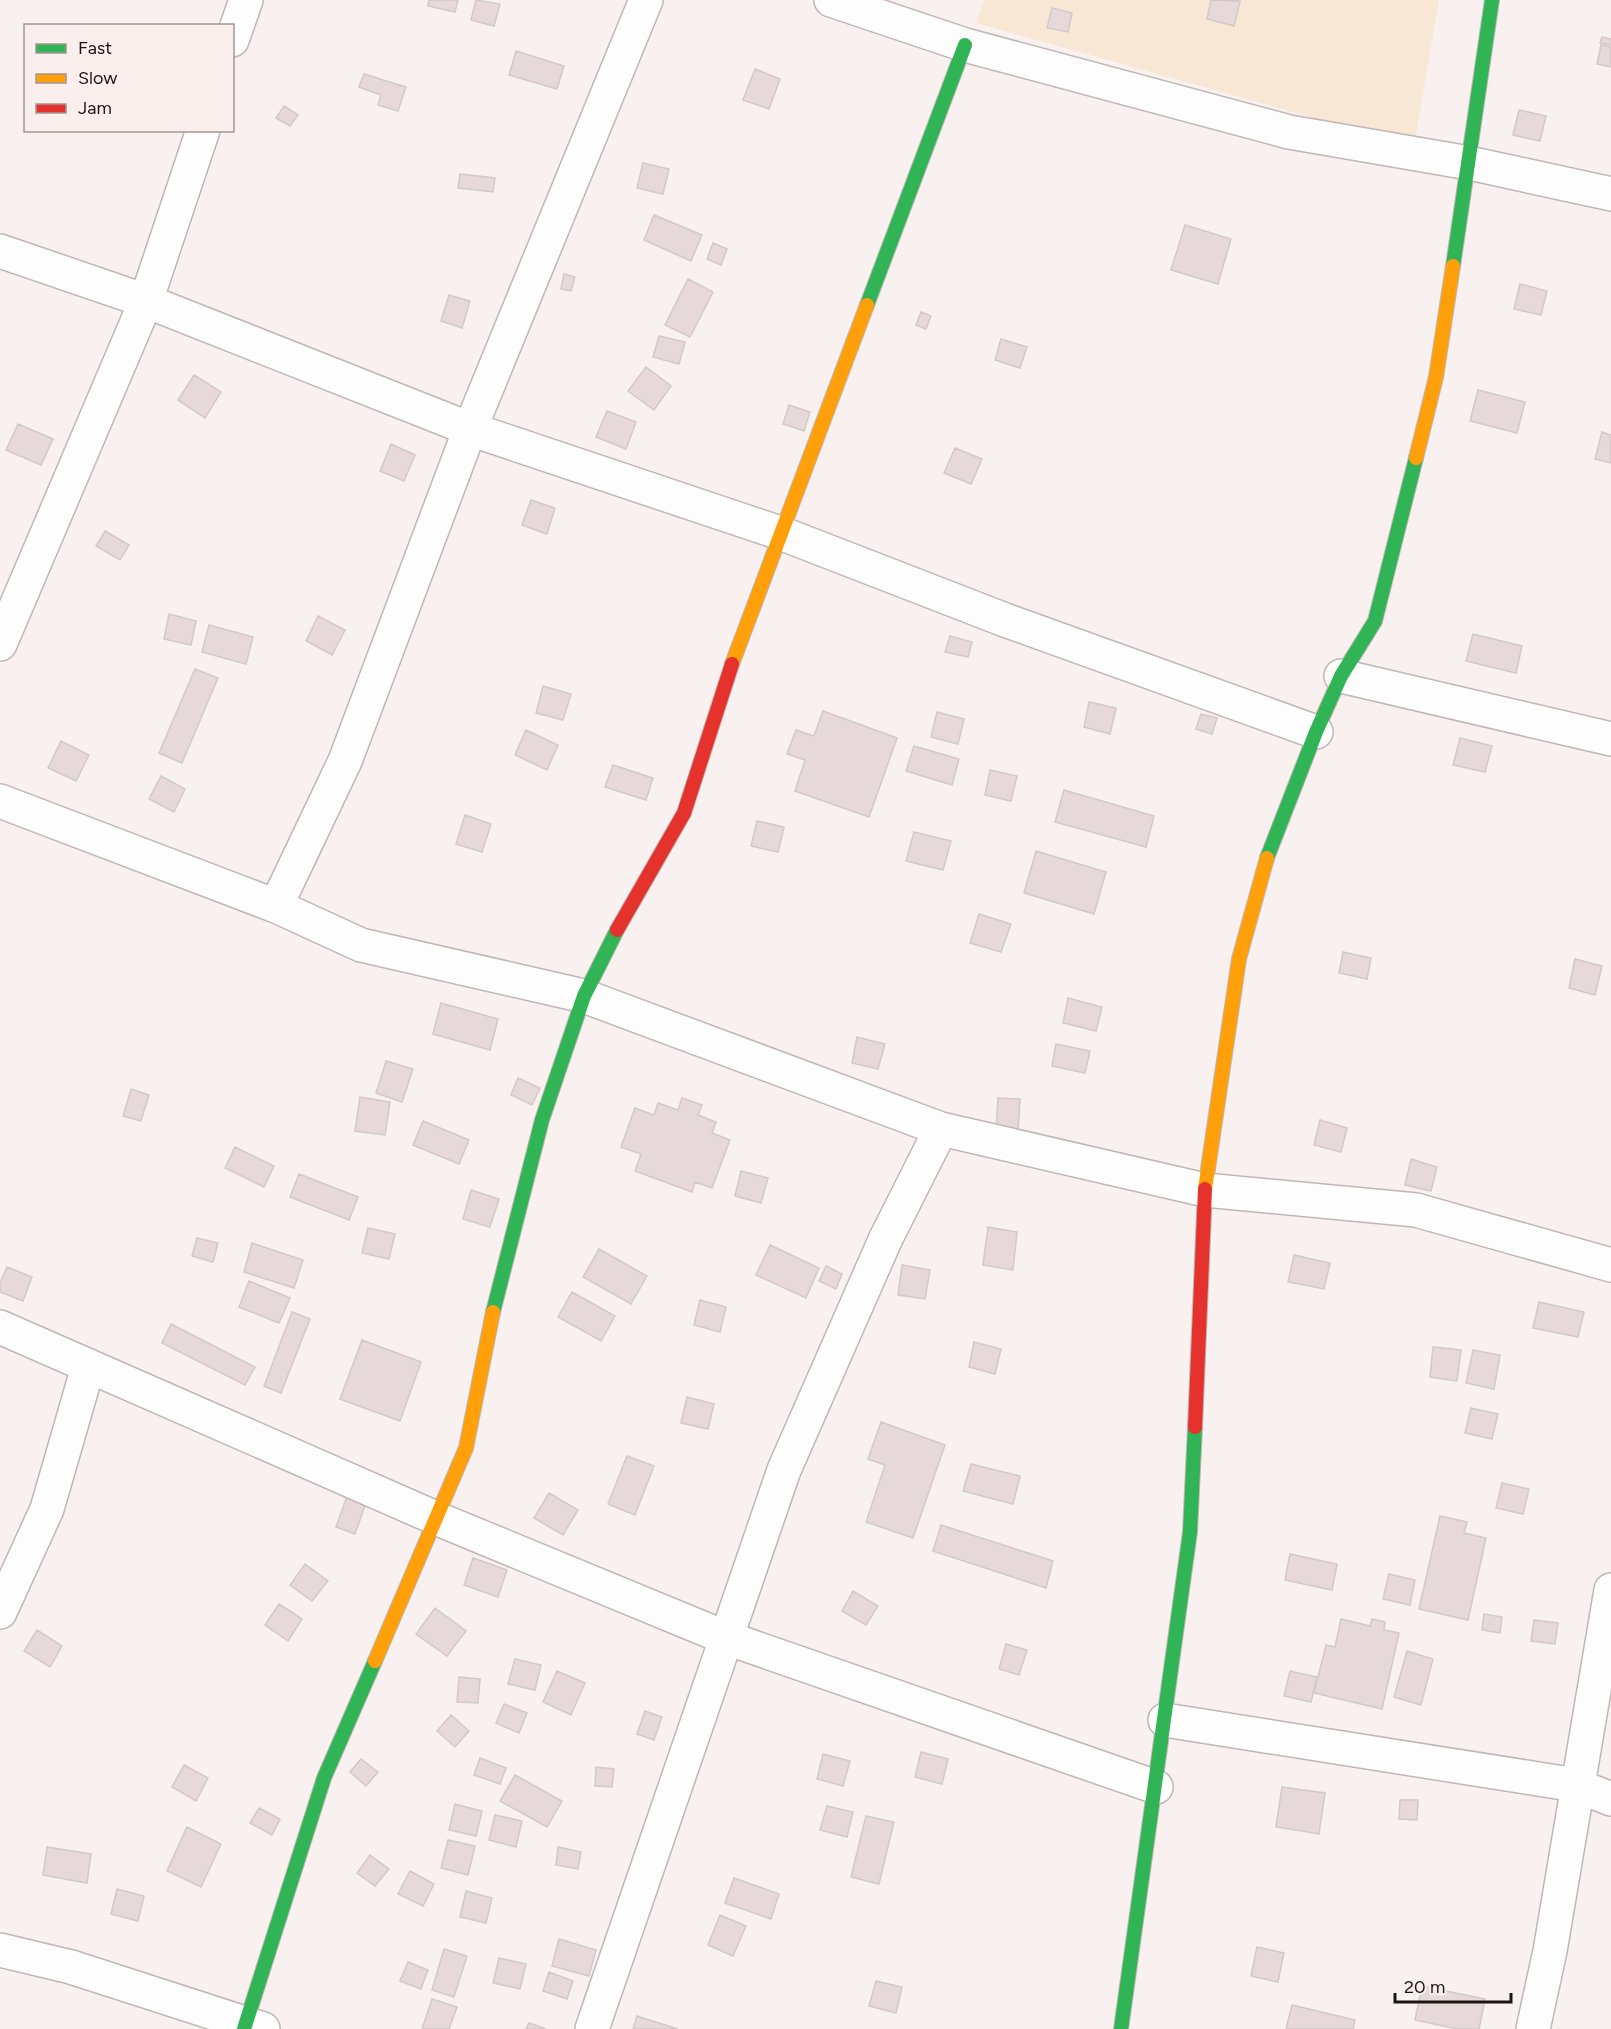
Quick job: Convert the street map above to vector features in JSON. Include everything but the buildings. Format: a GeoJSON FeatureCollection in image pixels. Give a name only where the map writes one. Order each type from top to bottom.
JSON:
{"type":"FeatureCollection","features":[{"type":"Feature","properties":{"kind":"street"},"geometry":{"type":"LineString","coordinates":[[234,34],[246,0]]}},
{"type":"Feature","properties":{"kind":"street"},"geometry":{"type":"LineString","coordinates":[[276,906],[345,760],[470,429],[646,0]]}},
{"type":"Feature","properties":{"kind":"street"},"geometry":{"type":"LineString","coordinates":[[831,0],[965,45],[1289,132],[1469,163],[1611,194]]}},
{"type":"Feature","properties":{"kind":"street"},"geometry":{"type":"LineString","coordinates":[[1120,2029],[1156,1787],[1190,1532],[1205,1190],[1239,959],[1270,848],[1316,732],[1341,676],[1375,621],[1433,389],[1492,0]]}},
{"type":"Feature","properties":{"kind":"street"},"geometry":{"type":"LineString","coordinates":[[0,1950],[71,1967],[251,2027],[324,1778],[438,1519],[466,1448],[485,1345],[542,1120],[584,996],[617,930],[684,813],[734,658],[783,534],[965,45]]}},
{"type":"Feature","properties":{"kind":"street"},"geometry":{"type":"LineString","coordinates":[[0,644],[146,301],[202,132]]}},
{"type":"Feature","properties":{"kind":"street"},"geometry":{"type":"LineString","coordinates":[[0,251],[146,301],[470,429],[783,534],[1005,620],[1316,732]]}},
{"type":"Feature","properties":{"kind":"street"},"geometry":{"type":"LineString","coordinates":[[1341,676],[1611,739]]}},
{"type":"Feature","properties":{"kind":"street"},"geometry":{"type":"LineString","coordinates":[[0,801],[276,906],[361,945],[584,996],[768,1067],[941,1129],[1205,1190],[1416,1210],[1611,1265]]}},
{"type":"Feature","properties":{"kind":"street"},"geometry":{"type":"LineString","coordinates":[[592,2029],[724,1637],[784,1470],[886,1238],[941,1129]]}},
{"type":"Feature","properties":{"kind":"street"},"geometry":{"type":"LineString","coordinates":[[0,1328],[438,1519],[724,1637],[1156,1787]]}},
{"type":"Feature","properties":{"kind":"street"},"geometry":{"type":"LineString","coordinates":[[0,1612],[47,1509],[88,1367]]}},
{"type":"Feature","properties":{"kind":"street"},"geometry":{"type":"LineString","coordinates":[[1533,2029],[1550,1950],[1576,1785],[1611,1590]]}},
{"type":"Feature","properties":{"kind":"street"},"geometry":{"type":"LineString","coordinates":[[1165,1720],[1576,1785],[1611,1799]]}},
{"type":"Feature","properties":{"kind":"shaded area"},"geometry":{"type":"Polygon","coordinates":[[[984,0],[1439,0],[1414,146],[976,23],[984,0]]]}},
{"type":"Feature","properties":{"kind":"traffic: fast"},"geometry":{"type":"LineString","coordinates":[[1453,266],[1492,0]]}},
{"type":"Feature","properties":{"kind":"traffic: fast"},"geometry":{"type":"LineString","coordinates":[[867,305],[965,45]]}},
{"type":"Feature","properties":{"kind":"traffic: fast"},"geometry":{"type":"LineString","coordinates":[[1267,858],[1316,732],[1341,676],[1375,621],[1416,458]]}},
{"type":"Feature","properties":{"kind":"traffic: fast"},"geometry":{"type":"LineString","coordinates":[[493,1312],[542,1120],[584,996],[617,930]]}},
{"type":"Feature","properties":{"kind":"traffic: fast"},"geometry":{"type":"LineString","coordinates":[[1121,2029],[1190,1532],[1195,1427]]}},
{"type":"Feature","properties":{"kind":"traffic: fast"},"geometry":{"type":"LineString","coordinates":[[244,2029],[324,1778],[375,1661]]}},
{"type":"Feature","properties":{"kind":"traffic: slow"},"geometry":{"type":"LineString","coordinates":[[1416,458],[1436,377],[1453,266]]}},
{"type":"Feature","properties":{"kind":"traffic: slow"},"geometry":{"type":"LineString","coordinates":[[732,664],[867,305]]}},
{"type":"Feature","properties":{"kind":"traffic: slow"},"geometry":{"type":"LineString","coordinates":[[1205,1189],[1239,959],[1267,858]]}},
{"type":"Feature","properties":{"kind":"traffic: slow"},"geometry":{"type":"LineString","coordinates":[[375,1661],[466,1448],[493,1312]]}},
{"type":"Feature","properties":{"kind":"traffic: jam"},"geometry":{"type":"LineString","coordinates":[[617,930],[684,813],[732,664]]}},
{"type":"Feature","properties":{"kind":"traffic: jam"},"geometry":{"type":"LineString","coordinates":[[1195,1427],[1205,1189]]}}]}
